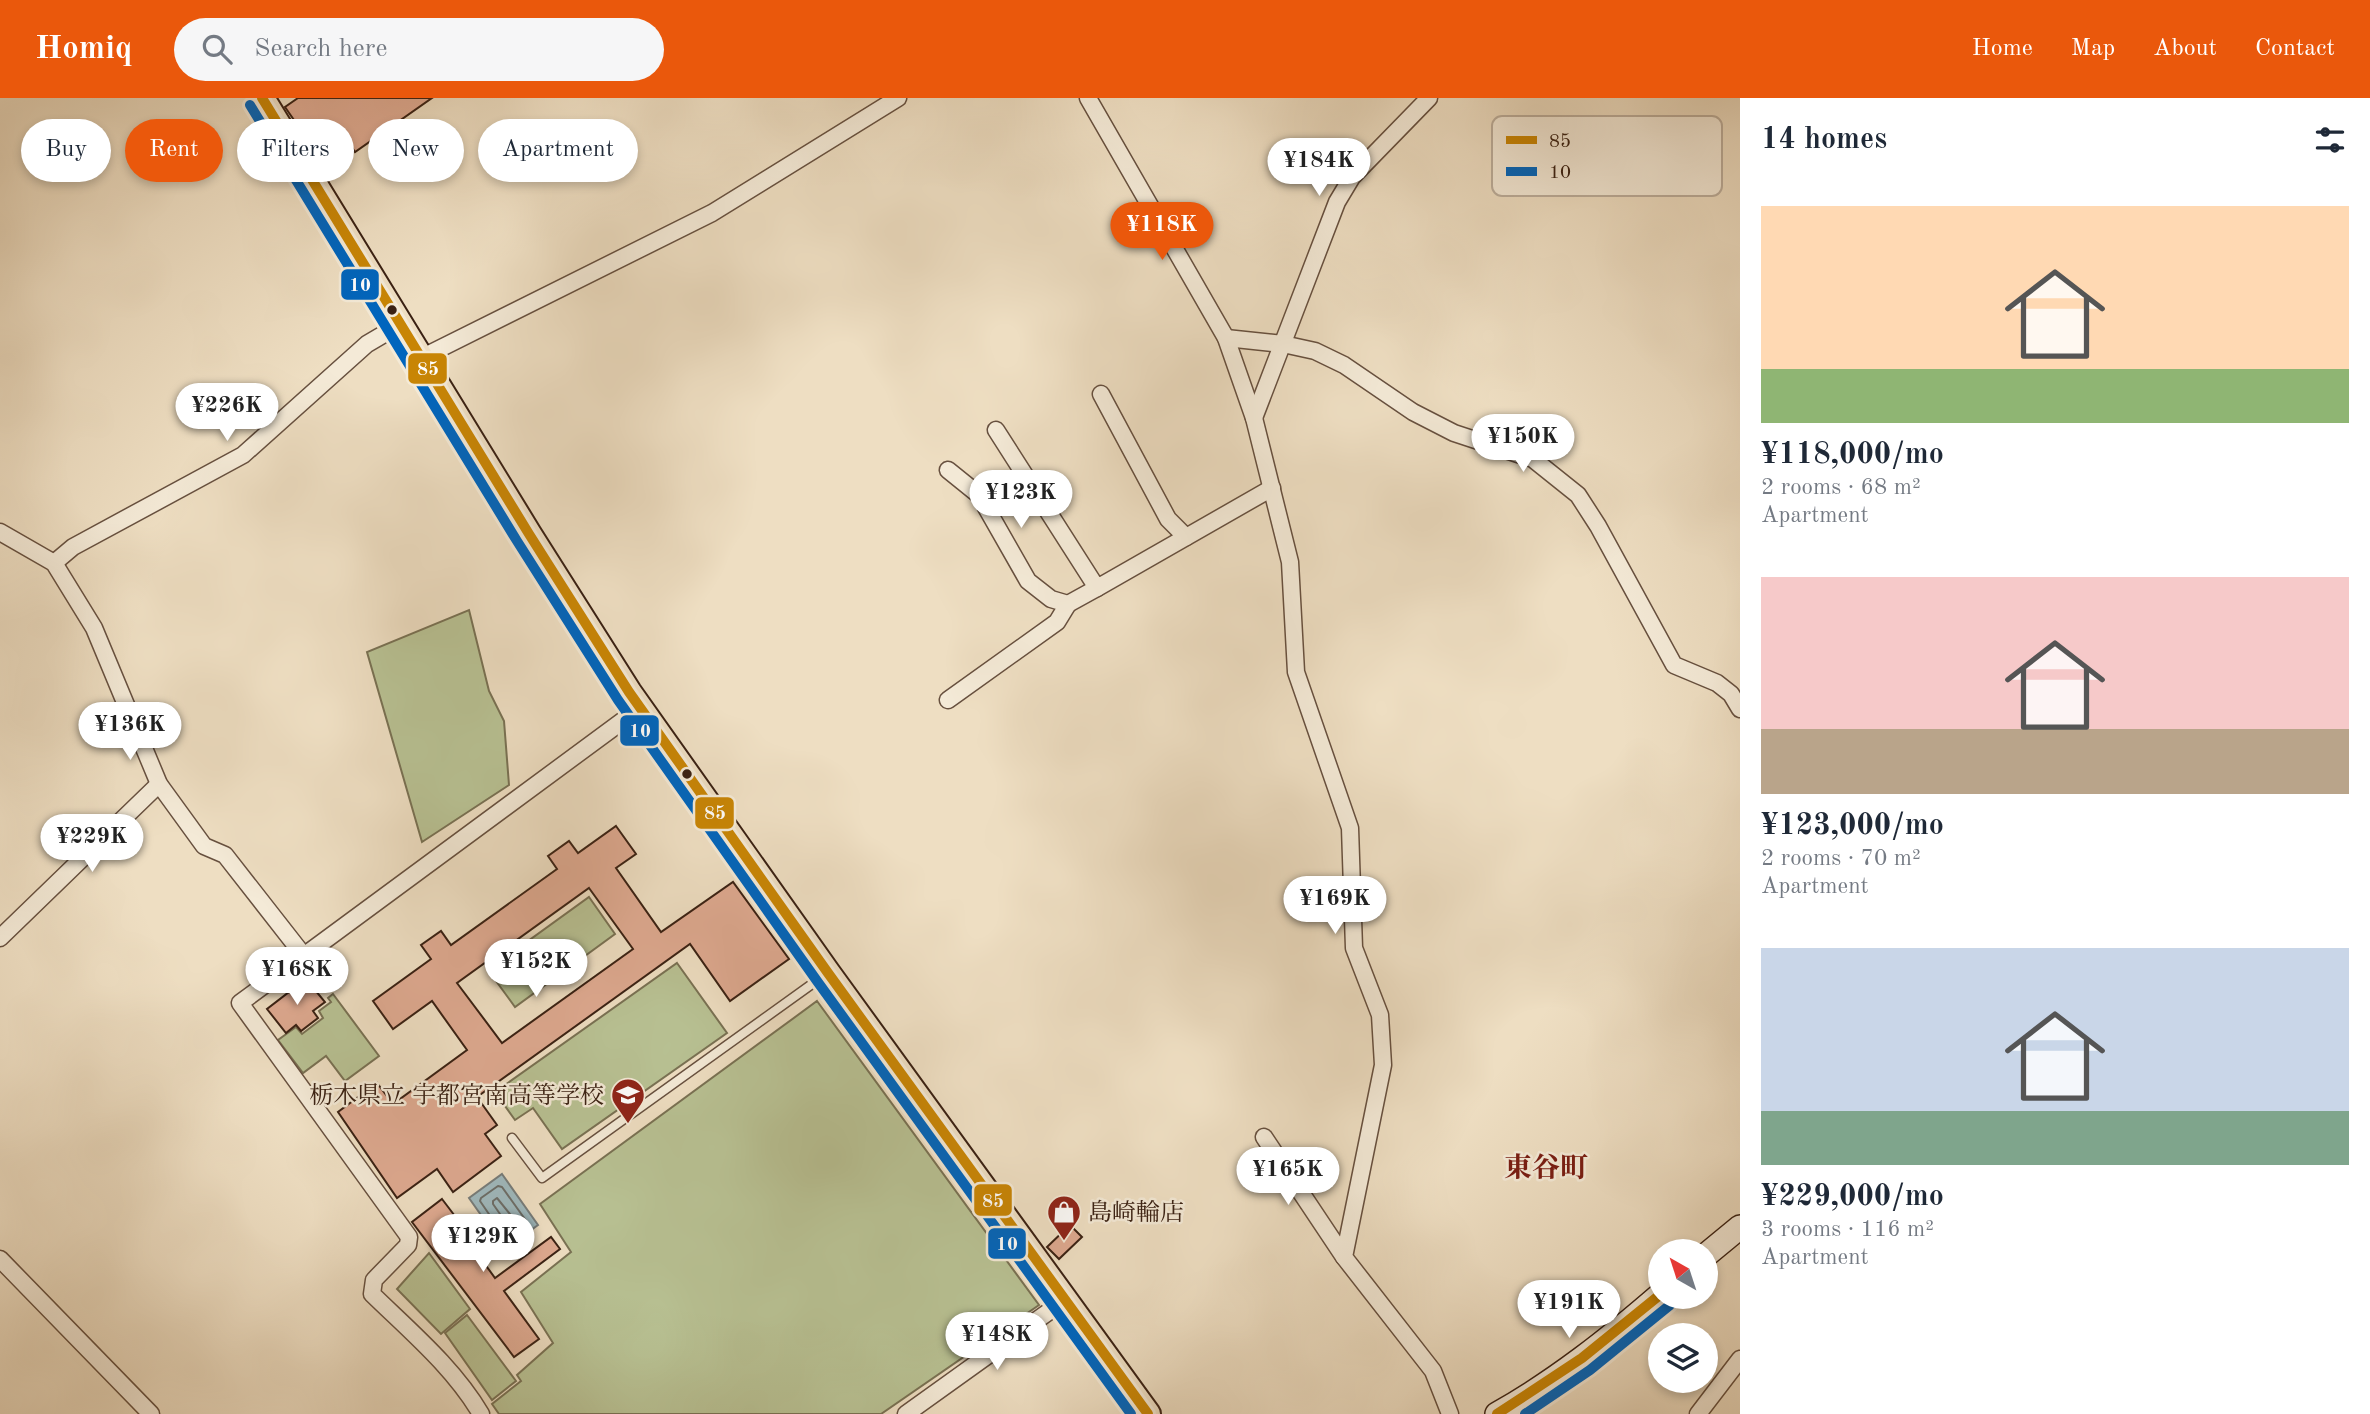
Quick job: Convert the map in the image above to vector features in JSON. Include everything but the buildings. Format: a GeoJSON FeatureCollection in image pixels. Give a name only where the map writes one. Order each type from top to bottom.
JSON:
{"type":"FeatureCollection","features":[{"type":"Feature","properties":{"kind":"main road"},"geometry":{"type":"LineString","coordinates":[[262,98],[528,534],[640,708],[828,973],[1148,1414]]}},
{"type":"Feature","properties":{"kind":"main road"},"geometry":{"type":"LineString","coordinates":[[1718,1245],[1740,1227]]}},
{"type":"Feature","properties":{"kind":"main road"},"geometry":{"type":"LineString","coordinates":[[1497,1414],[1566,1371],[1648,1305]]}},
{"type":"Feature","properties":{"kind":"street"},"geometry":{"type":"LineString","coordinates":[[422,358],[712,213],[898,98]]}},
{"type":"Feature","properties":{"kind":"street"},"geometry":{"type":"LineString","coordinates":[[1088,98],[1226,338],[1254,418],[1290,562],[1296,672],[1350,828],[1354,948],[1380,1014],[1383,1065],[1344,1257]]}},
{"type":"Feature","properties":{"kind":"street"},"geometry":{"type":"LineString","coordinates":[[1254,418],[1337,202],[1352,177],[1429,98]]}},
{"type":"Feature","properties":{"kind":"street"},"geometry":{"type":"LineString","coordinates":[[54,563],[72,547],[243,456],[367,344],[401,324]]}},
{"type":"Feature","properties":{"kind":"street"},"geometry":{"type":"LineString","coordinates":[[1226,338],[1283,344],[1315,351],[1344,365],[1413,412],[1454,433],[1533,458],[1578,495],[1598,526],[1674,665],[1717,683],[1731,694],[1740,709]]}},
{"type":"Feature","properties":{"kind":"street"},"geometry":{"type":"LineString","coordinates":[[1101,394],[1168,519],[1186,537]]}},
{"type":"Feature","properties":{"kind":"street"},"geometry":{"type":"LineString","coordinates":[[996,430],[1097,588]]}},
{"type":"Feature","properties":{"kind":"street"},"geometry":{"type":"LineString","coordinates":[[948,470],[979,495],[1028,581],[1051,599],[1068,604]]}},
{"type":"Feature","properties":{"kind":"street"},"geometry":{"type":"LineString","coordinates":[[948,700],[1057,622],[1068,604],[1272,488]]}},
{"type":"Feature","properties":{"kind":"street"},"geometry":{"type":"LineString","coordinates":[[0,532],[54,563],[94,628],[159,783],[204,846],[225,855],[304,956]]}},
{"type":"Feature","properties":{"kind":"street"},"geometry":{"type":"LineString","coordinates":[[481,1414],[471,1396],[446,1366],[372,1294],[374,1280],[408,1245],[409,1237],[240,1003],[640,708]]}},
{"type":"Feature","properties":{"kind":"street"},"geometry":{"type":"LineString","coordinates":[[0,938],[159,783]]}},
{"type":"Feature","properties":{"kind":"street"},"geometry":{"type":"LineString","coordinates":[[1264,1137],[1344,1257],[1433,1371],[1450,1414]]}},
{"type":"Feature","properties":{"kind":"street"},"geometry":{"type":"LineString","coordinates":[[0,1259],[151,1414]]}},
{"type":"Feature","properties":{"kind":"street"},"geometry":{"type":"LineString","coordinates":[[906,1414],[1065,1300]]}},
{"type":"Feature","properties":{"kind":"street"},"geometry":{"type":"LineString","coordinates":[[1698,1414],[1740,1359]]}},
{"type":"Feature","properties":{"kind":"lane"},"geometry":{"type":"LineString","coordinates":[[512,1138],[542,1178],[828,973]]}},
{"type":"Feature","properties":{"kind":"green space"},"geometry":{"type":"Polygon","coordinates":[[[469,610],[489,691],[504,721],[509,785],[422,842],[367,652],[469,610]]]}},
{"type":"Feature","properties":{"kind":"green space"},"geometry":{"type":"Polygon","coordinates":[[[589,897],[615,934],[515,1007],[488,970],[589,897]]]}},
{"type":"Feature","properties":{"kind":"green space"},"geometry":{"type":"Polygon","coordinates":[[[677,963],[727,1033],[562,1149],[533,1108],[515,1120],[495,1092],[677,963]]]}},
{"type":"Feature","properties":{"kind":"green space"},"geometry":{"type":"Polygon","coordinates":[[[333,994],[379,1056],[345,1081],[326,1056],[303,1073],[278,1040],[296,1027],[302,1034],[323,1018],[319,1011],[331,1002],[328,998],[333,994]]]}},
{"type":"Feature","properties":{"kind":"green space"},"geometry":{"type":"Polygon","coordinates":[[[817,1001],[1039,1305],[881,1414],[499,1414],[492,1404],[521,1381],[517,1375],[553,1343],[521,1292],[571,1252],[540,1204],[817,1001]]]}},
{"type":"Feature","properties":{"kind":"green space"},"geometry":{"type":"Polygon","coordinates":[[[429,1253],[470,1309],[441,1334],[397,1289],[429,1253]]]}},
{"type":"Feature","properties":{"kind":"green space"},"geometry":{"type":"Polygon","coordinates":[[[467,1315],[516,1381],[492,1400],[445,1333],[467,1315]]]}},
{"type":"Feature","properties":{"kind":"water"},"geometry":{"type":"Polygon","coordinates":[[[502,1174],[538,1225],[505,1249],[469,1198],[502,1174]]]}},
{"type":"Feature","properties":{"kind":"transit line","name":"85"},"geometry":{"type":"LineString","coordinates":[[262,98],[629,692],[828,973],[1148,1414]]}},
{"type":"Feature","properties":{"kind":"transit line","name":"10"},"geometry":{"type":"LineString","coordinates":[[250,105],[517,541],[618,700],[817,981],[1131,1414]]}},
{"type":"Feature","properties":{"kind":"transit line","name":"85"},"geometry":{"type":"LineString","coordinates":[[1497,1414],[1582,1358],[1648,1305]]}},
{"type":"Feature","properties":{"kind":"transit line","name":"10"},"geometry":{"type":"LineString","coordinates":[[1525,1414],[1590,1370],[1665,1309]]}},
{"type":"Feature","properties":{"kind":"place","name":"栃木県立 宇都宮南高等学校"},"geometry":{"type":"Point","coordinates":[628,1125]}},
{"type":"Feature","properties":{"kind":"place","name":"島崎輪店"},"geometry":{"type":"Point","coordinates":[1064,1242]}},
{"type":"Feature","properties":{"kind":"district","name":"東谷町"},"geometry":{"type":"Point","coordinates":[1546,1167]}}]}
